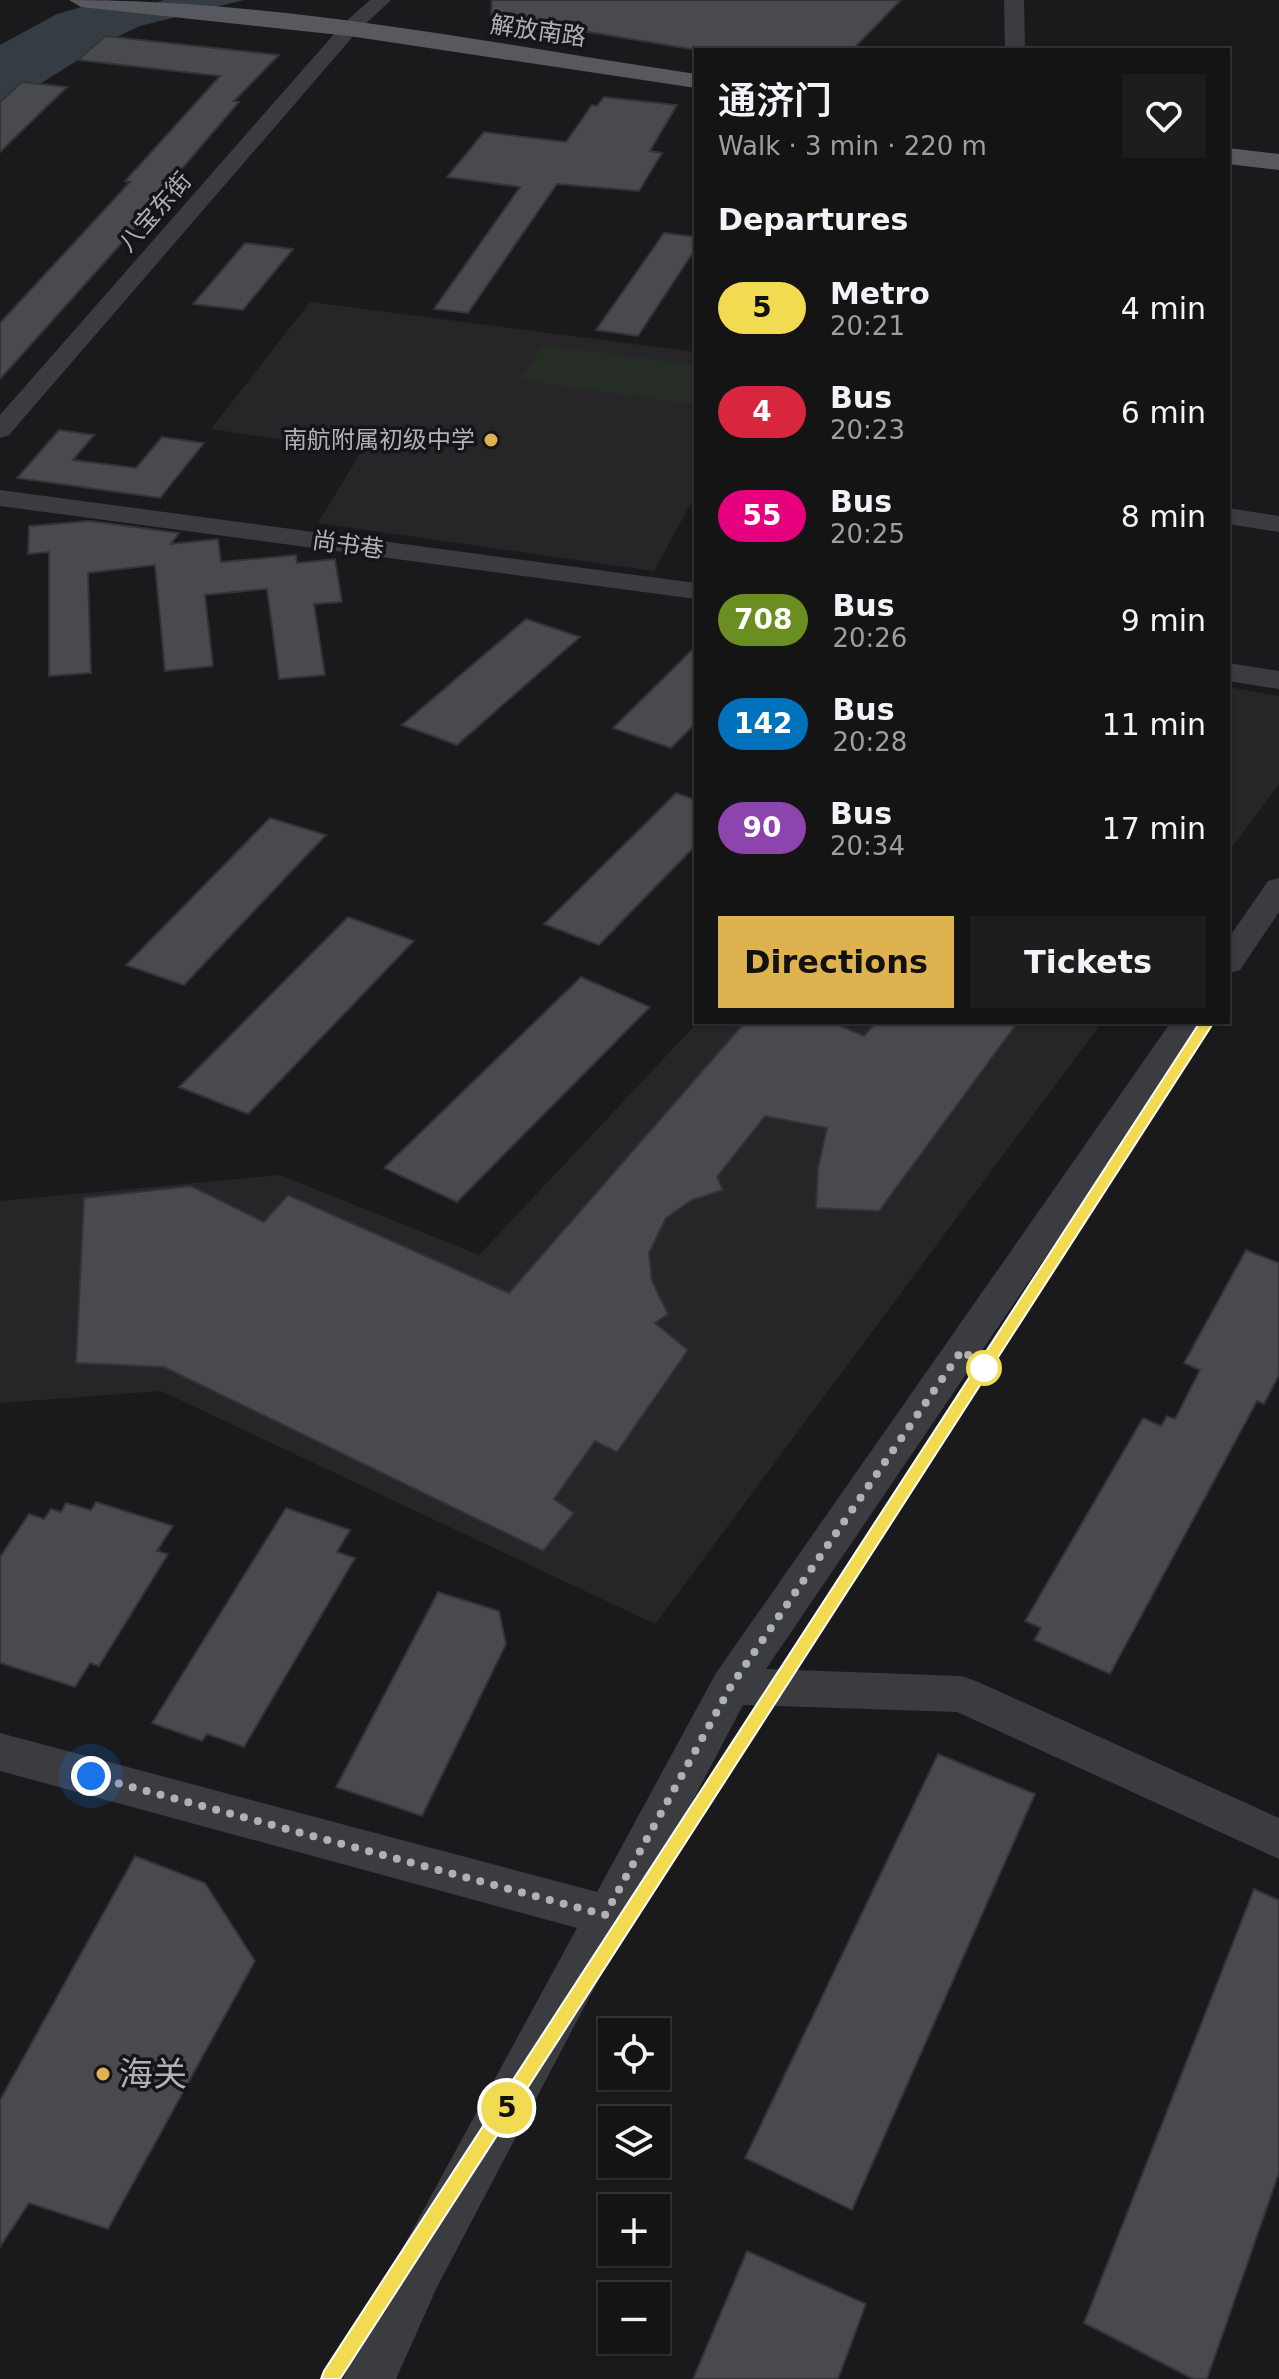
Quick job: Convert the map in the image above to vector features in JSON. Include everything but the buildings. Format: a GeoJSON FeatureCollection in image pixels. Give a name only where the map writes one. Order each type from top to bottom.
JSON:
{"type":"FeatureCollection","features":[{"type":"Feature","properties":{"kind":"main road"},"geometry":{"type":"LineString","coordinates":[[80,0],[349,29]]}},
{"type":"Feature","properties":{"kind":"street","name":"解放南路"},"geometry":{"type":"LineString","coordinates":[[80,0],[349,29],[694,81]]}},
{"type":"Feature","properties":{"kind":"street","name":"八宝东街"},"geometry":{"type":"LineString","coordinates":[[0,430],[349,29],[381,0]]}},
{"type":"Feature","properties":{"kind":"street"},"geometry":{"type":"LineString","coordinates":[[1014,0],[1015,48]]}},
{"type":"Feature","properties":{"kind":"street"},"geometry":{"type":"LineString","coordinates":[[1230,156],[1279,162]]}},
{"type":"Feature","properties":{"kind":"street","name":"尚书巷"},"geometry":{"type":"LineString","coordinates":[[0,498],[694,591]]}},
{"type":"Feature","properties":{"kind":"street"},"geometry":{"type":"LineString","coordinates":[[1230,516],[1279,524]]}},
{"type":"Feature","properties":{"kind":"street"},"geometry":{"type":"LineString","coordinates":[[1230,672],[1279,680]]}},
{"type":"Feature","properties":{"kind":"street"},"geometry":{"type":"LineString","coordinates":[[1230,960],[1279,888]]}},
{"type":"Feature","properties":{"kind":"street"},"geometry":{"type":"LineString","coordinates":[[369,2379],[419,2269],[605,1915],[731,1686],[1187,1024]]}},
{"type":"Feature","properties":{"kind":"street"},"geometry":{"type":"LineString","coordinates":[[731,1686],[961,1694],[1279,1839]]}},
{"type":"Feature","properties":{"kind":"street"},"geometry":{"type":"LineString","coordinates":[[0,1752],[605,1915]]}},
{"type":"Feature","properties":{"kind":"shaded area"},"geometry":{"type":"Polygon","coordinates":[[[164,0],[244,0],[140,26],[108,41],[13,101],[0,114],[0,64],[73,28],[164,0]]]}},
{"type":"Feature","properties":{"kind":"shaded area","name":"南航附属初级中学"},"geometry":{"type":"Polygon","coordinates":[[[310,302],[694,352],[694,498],[654,571],[318,523],[361,452],[211,429],[310,302]]]}},
{"type":"Feature","properties":{"kind":"shaded area"},"geometry":{"type":"Polygon","coordinates":[[[544,345],[694,365],[694,405],[520,380],[544,345]]]}},
{"type":"Feature","properties":{"kind":"shaded area"},"geometry":{"type":"Polygon","coordinates":[[[1230,687],[1279,696],[1279,784],[1230,850],[1230,687]]]}},
{"type":"Feature","properties":{"kind":"shaded area"},"geometry":{"type":"Polygon","coordinates":[[[696,1024],[1101,1024],[655,1624],[161,1391],[0,1403],[0,1201],[280,1175],[479,1255],[696,1024]]]}},
{"type":"Feature","properties":{"kind":"waterway"},"geometry":{"type":"LineString","coordinates":[[0,59],[69,21],[110,9]]}},
{"type":"Feature","properties":{"kind":"metro line","name":"5"},"geometry":{"type":"LineString","coordinates":[[332,2379],[1206,1024]]}},
{"type":"Feature","properties":{"kind":"place","name":"南航附属初级中学"},"geometry":{"type":"Point","coordinates":[491,440]}},
{"type":"Feature","properties":{"kind":"place","name":"海关"},"geometry":{"type":"Point","coordinates":[103,2074]}},
{"type":"Feature","properties":{"kind":"route"},"geometry":{"type":"LineString","coordinates":[[91,1776],[605,1915],[731,1686],[962,1350],[984,1368]]}}]}
